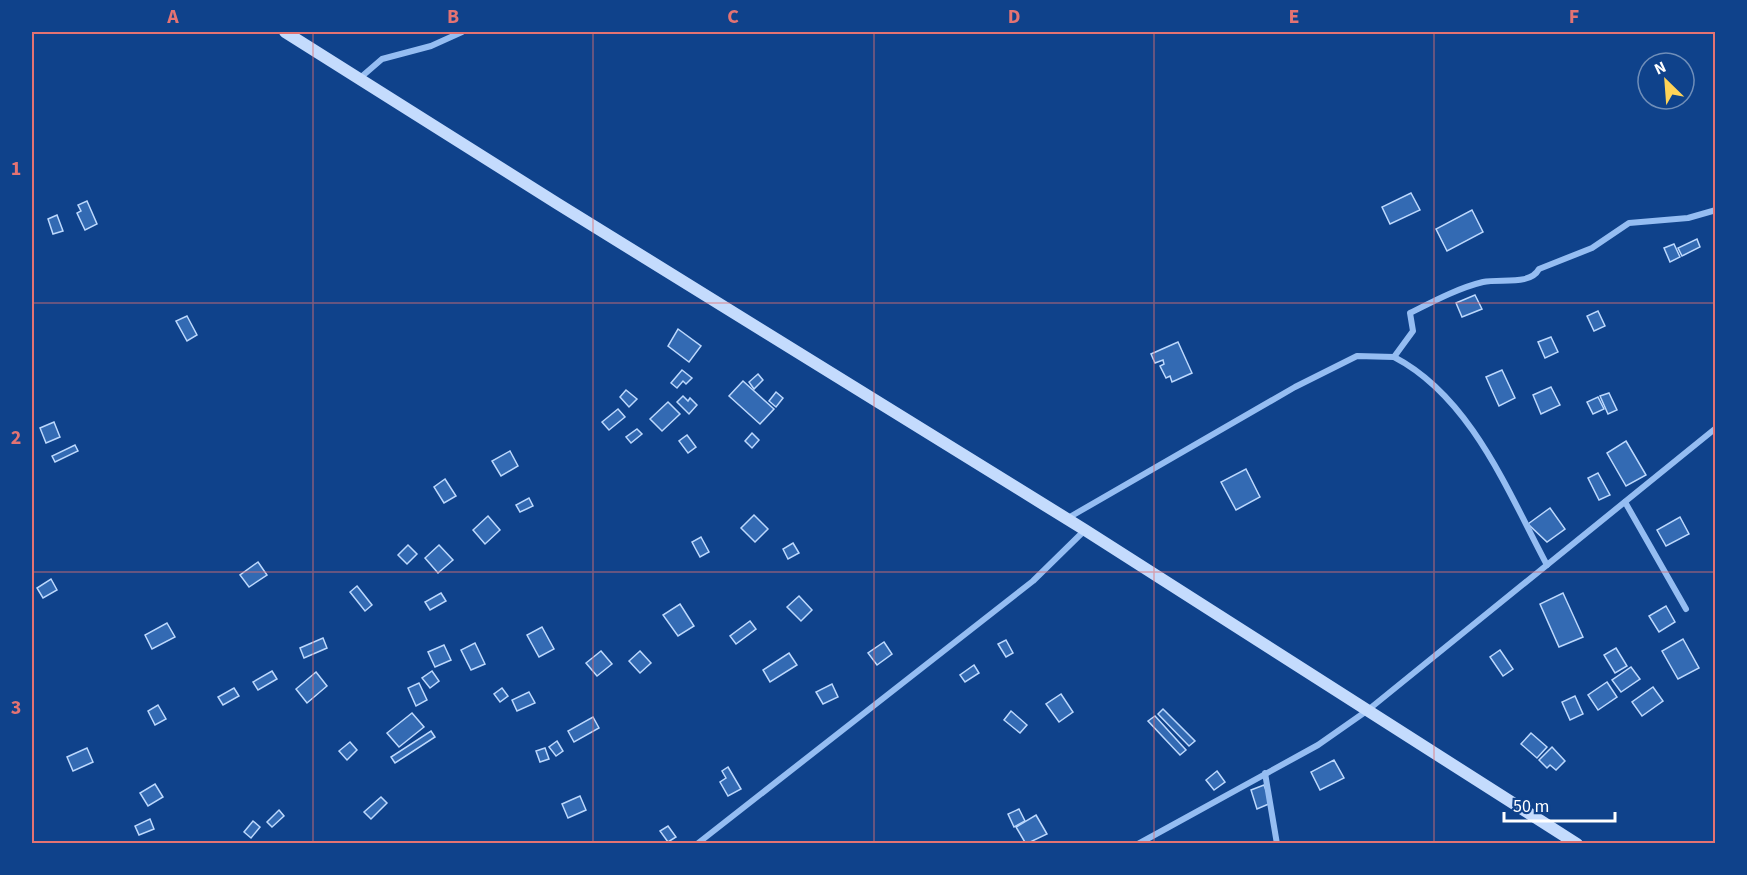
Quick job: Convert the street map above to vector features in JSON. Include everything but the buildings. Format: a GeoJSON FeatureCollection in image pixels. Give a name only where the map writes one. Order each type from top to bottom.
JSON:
{"type":"FeatureCollection","features":[{"type":"Feature","properties":{"kind":"street"},"geometry":{"type":"LineString","coordinates":[[285,32],[1085,530],[1577,843]]}},
{"type":"Feature","properties":{"kind":"street"},"geometry":{"type":"LineString","coordinates":[[360,78],[382,59],[431,46],[462,32]]}},
{"type":"Feature","properties":{"kind":"street"},"geometry":{"type":"LineString","coordinates":[[1394,357],[1413,331],[1410,313],[1431,303],[1483,282],[1528,278],[1536,274],[1539,269],[1592,248],[1629,223],[1688,218],[1716,210]]}},
{"type":"Feature","properties":{"kind":"street"},"geometry":{"type":"LineString","coordinates":[[1067,519],[1295,387],[1357,356],[1394,357],[1416,368],[1467,423],[1493,463],[1547,565]]}},
{"type":"Feature","properties":{"kind":"street"},"geometry":{"type":"LineString","coordinates":[[1138,843],[1318,745],[1368,710],[1716,428]]}},
{"type":"Feature","properties":{"kind":"street"},"geometry":{"type":"LineString","coordinates":[[1625,502],[1686,609]]}},
{"type":"Feature","properties":{"kind":"street"},"geometry":{"type":"LineString","coordinates":[[697,843],[1033,581],[1085,530]]}},
{"type":"Feature","properties":{"kind":"street"},"geometry":{"type":"LineString","coordinates":[[1265,773],[1277,843]]}}]}
